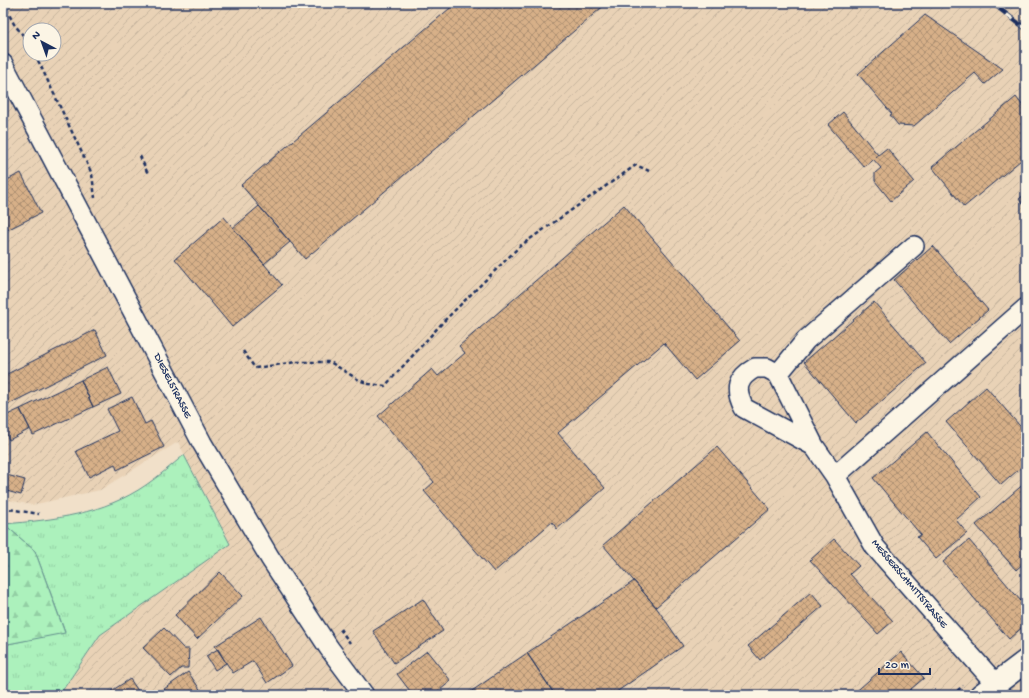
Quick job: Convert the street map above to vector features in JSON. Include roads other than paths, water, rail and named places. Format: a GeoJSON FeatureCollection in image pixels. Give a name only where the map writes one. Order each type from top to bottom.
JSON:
{"type":"FeatureCollection","features":[{"type":"Feature","properties":{"kind":"street","name":"DIESELSTRASSE"},"geometry":{"type":"LineString","coordinates":[[3,64],[202,443],[270,558],[329,648],[364,695]]}},
{"type":"Feature","properties":{"kind":"street"},"geometry":{"type":"LineString","coordinates":[[778,374],[806,340],[914,246]]}},
{"type":"Feature","properties":{"kind":"street"},"geometry":{"type":"LineString","coordinates":[[835,476],[1026,308]]}},
{"type":"Feature","properties":{"kind":"street","name":"MESSERSCHMITTSTRASSE"},"geometry":{"type":"LineString","coordinates":[[814,446],[744,408],[738,397],[738,385],[745,374],[755,368],[767,368],[778,374],[814,446],[835,476],[875,547],[988,689]]}},
{"type":"Feature","properties":{"kind":"street"},"geometry":{"type":"LineString","coordinates":[[988,689],[1026,661]]}},
{"type":"Feature","properties":{"kind":"railway"},"geometry":{"type":"LineString","coordinates":[[992,3],[1026,29]]}}]}
